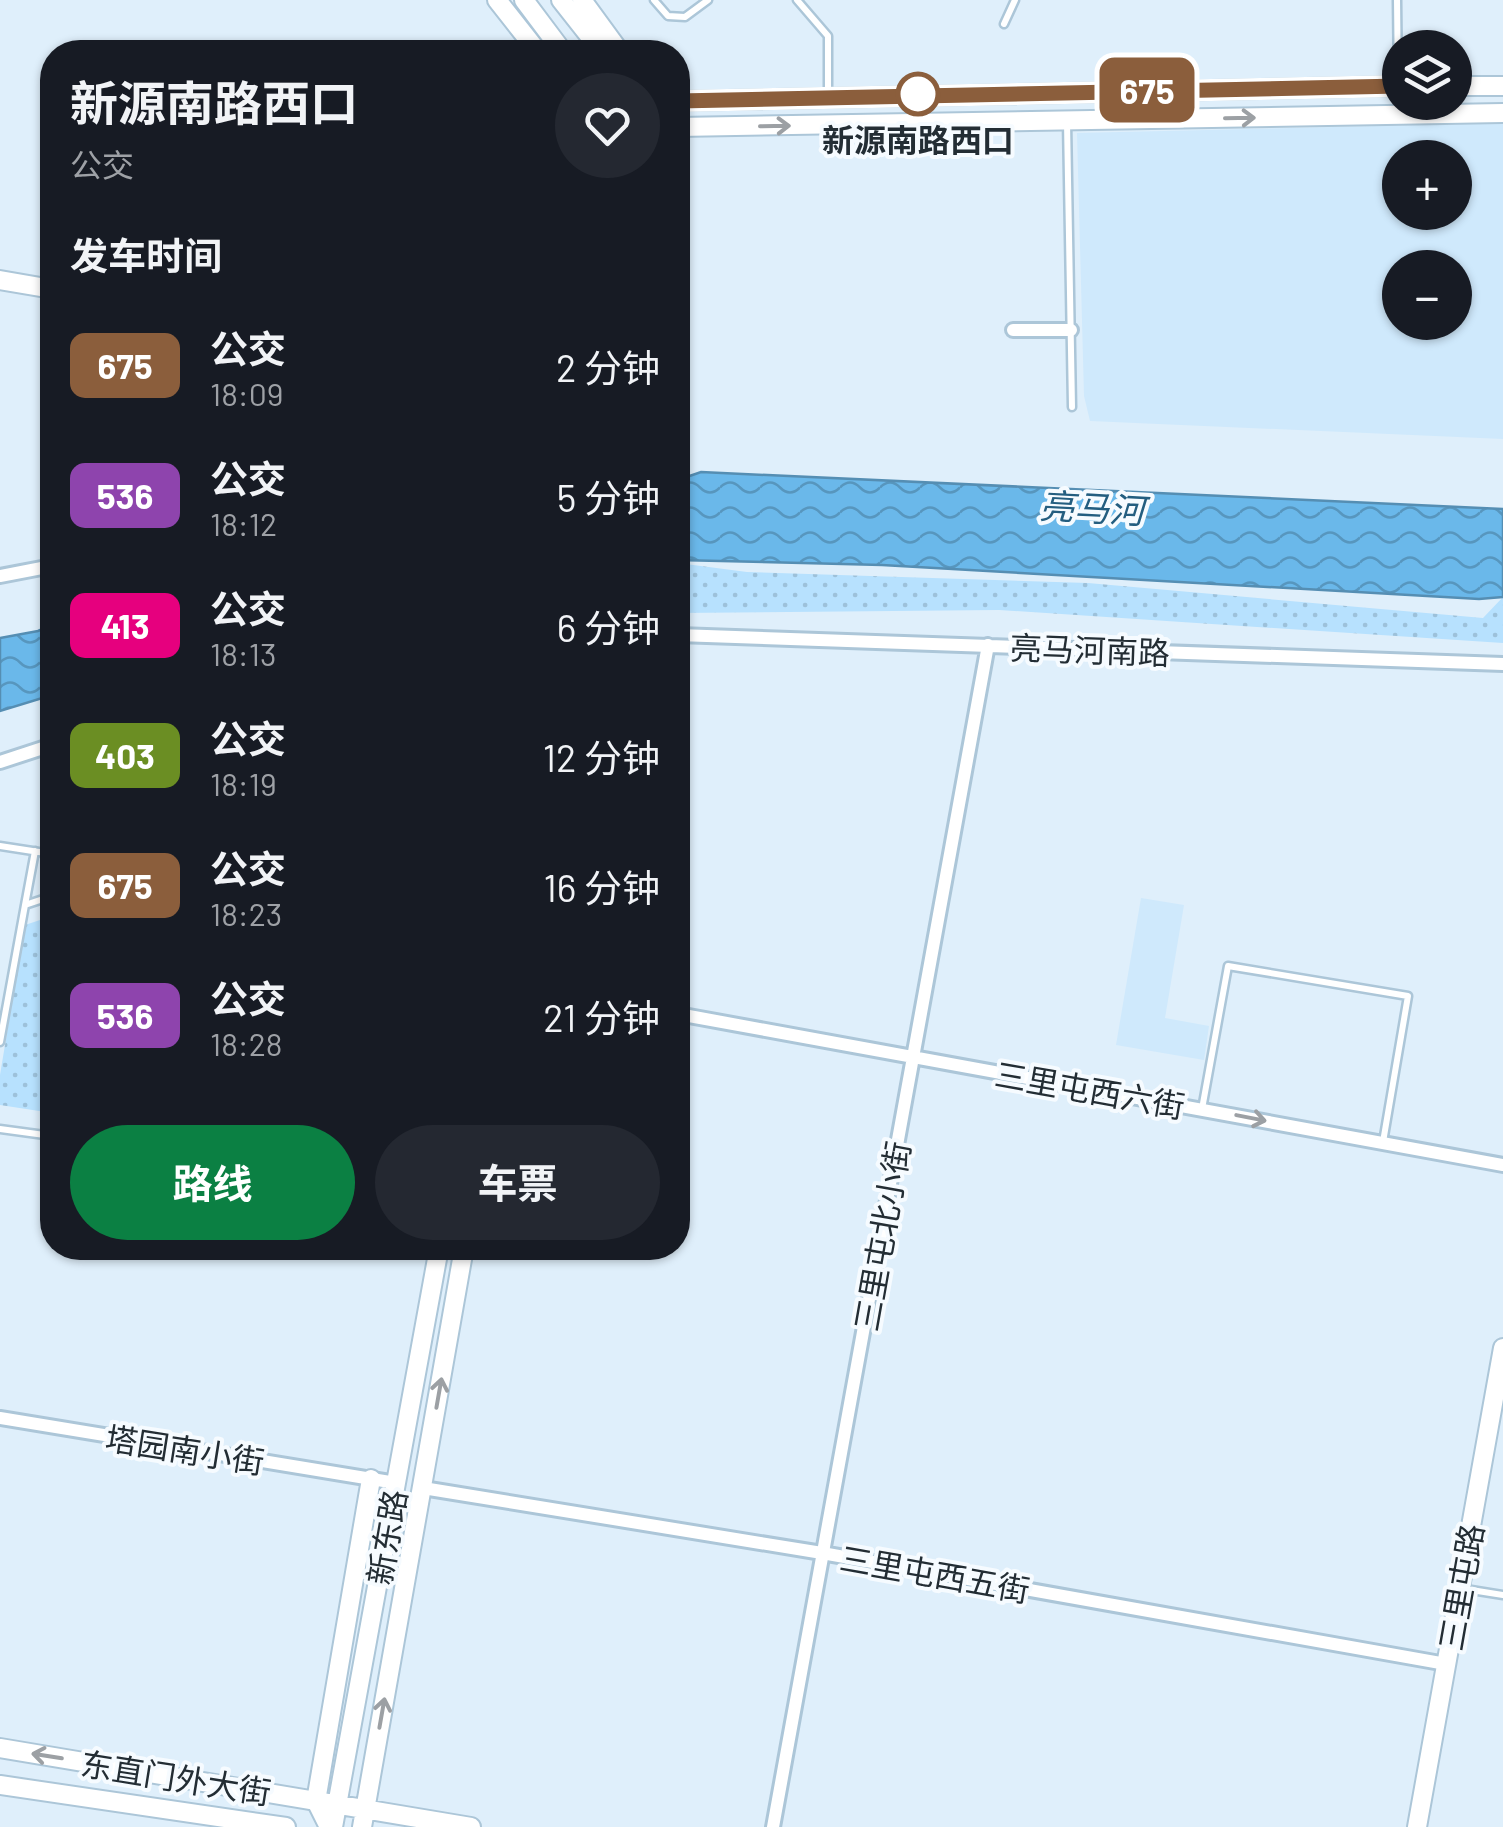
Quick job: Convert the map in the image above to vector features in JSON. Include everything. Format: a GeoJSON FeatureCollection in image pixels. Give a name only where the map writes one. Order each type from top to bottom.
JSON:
{"type":"FeatureCollection","features":[{"type":"Feature","properties":{"kind":"main road"},"geometry":{"type":"LineString","coordinates":[[497,0],[529,40]]}},
{"type":"Feature","properties":{"kind":"main road"},"geometry":{"type":"LineString","coordinates":[[524,0],[553,40]]}},
{"type":"Feature","properties":{"kind":"main road"},"geometry":{"type":"LineString","coordinates":[[561,0],[593,40]]}},
{"type":"Feature","properties":{"kind":"main road"},"geometry":{"type":"LineString","coordinates":[[582,0],[611,40]]}},
{"type":"Feature","properties":{"kind":"main road"},"geometry":{"type":"LineString","coordinates":[[690,101],[1382,86]]}},
{"type":"Feature","properties":{"kind":"main road"},"geometry":{"type":"LineString","coordinates":[[1472,86],[1503,86]]}},
{"type":"Feature","properties":{"kind":"main road"},"geometry":{"type":"LineString","coordinates":[[690,127],[1503,114]]}},
{"type":"Feature","properties":{"kind":"main road"},"geometry":{"type":"LineString","coordinates":[[0,280],[40,287]]}},
{"type":"Feature","properties":{"kind":"main road","name":"新东路"},"geometry":{"type":"LineString","coordinates":[[331,1827],[437,1260]]}},
{"type":"Feature","properties":{"kind":"main road","name":"新东路"},"geometry":{"type":"LineString","coordinates":[[363,1818],[462,1260]]}},
{"type":"Feature","properties":{"kind":"main road","name":"三里屯路"},"geometry":{"type":"LineString","coordinates":[[1417,1827],[1503,1348]]}},
{"type":"Feature","properties":{"kind":"main road","name":"新东路"},"geometry":{"type":"LineString","coordinates":[[316,1801],[370,1479]]}},
{"type":"Feature","properties":{"kind":"main road","name":"东直门外大街"},"geometry":{"type":"LineString","coordinates":[[0,1748],[338,1804],[363,1818],[471,1827]]}},
{"type":"Feature","properties":{"kind":"main road","name":"东直门外大街"},"geometry":{"type":"LineString","coordinates":[[0,1785],[286,1827]]}},
{"type":"Feature","properties":{"kind":"main road"},"geometry":{"type":"LineString","coordinates":[[316,1801],[331,1827]]}},
{"type":"Feature","properties":{"kind":"street"},"geometry":{"type":"LineString","coordinates":[[1013,330],[1071,330]]}},
{"type":"Feature","properties":{"kind":"street"},"geometry":{"type":"LineString","coordinates":[[0,576],[40,568]]}},
{"type":"Feature","properties":{"kind":"street","name":"亮马河南路"},"geometry":{"type":"LineString","coordinates":[[690,635],[1503,664]]}},
{"type":"Feature","properties":{"kind":"street","name":"三里屯北小街"},"geometry":{"type":"LineString","coordinates":[[773,1827],[988,645]]}},
{"type":"Feature","properties":{"kind":"street"},"geometry":{"type":"LineString","coordinates":[[0,762],[40,748]]}},
{"type":"Feature","properties":{"kind":"street","name":"三里屯西六街"},"geometry":{"type":"LineString","coordinates":[[690,1016],[1503,1165]]}},
{"type":"Feature","properties":{"kind":"street","name":"塔园南小街"},"geometry":{"type":"LineString","coordinates":[[0,1418],[396,1483]]}},
{"type":"Feature","properties":{"kind":"street","name":"三里屯西五街"},"geometry":{"type":"LineString","coordinates":[[423,1488],[822,1553],[1446,1664]]}},
{"type":"Feature","properties":{"kind":"lane"},"geometry":{"type":"LineString","coordinates":[[654,0],[668,16],[685,17],[708,0]]}},
{"type":"Feature","properties":{"kind":"lane"},"geometry":{"type":"LineString","coordinates":[[796,0],[828,36],[828,97]]}},
{"type":"Feature","properties":{"kind":"lane"},"geometry":{"type":"LineString","coordinates":[[1004,24],[1015,0]]}},
{"type":"Feature","properties":{"kind":"lane"},"geometry":{"type":"LineString","coordinates":[[1397,0],[1398,30]]}},
{"type":"Feature","properties":{"kind":"lane"},"geometry":{"type":"LineString","coordinates":[[1067,121],[1072,407]]}},
{"type":"Feature","properties":{"kind":"lane"},"geometry":{"type":"LineString","coordinates":[[0,846],[40,852]]}},
{"type":"Feature","properties":{"kind":"lane"},"geometry":{"type":"LineString","coordinates":[[0,1042],[35,851]]}},
{"type":"Feature","properties":{"kind":"lane"},"geometry":{"type":"LineString","coordinates":[[25,905],[40,900]]}},
{"type":"Feature","properties":{"kind":"lane"},"geometry":{"type":"LineString","coordinates":[[1202,1109],[1228,966],[1408,996],[1383,1143]]}},
{"type":"Feature","properties":{"kind":"lane"},"geometry":{"type":"LineString","coordinates":[[0,1129],[40,1134]]}},
{"type":"Feature","properties":{"kind":"lane"},"geometry":{"type":"LineString","coordinates":[[1460,1588],[1503,1595]]}},
{"type":"Feature","properties":{"kind":"shaded area"},"geometry":{"type":"Polygon","coordinates":[[[1503,123],[1503,439],[1090,421],[1084,396],[1077,133],[1503,123]]]}},
{"type":"Feature","properties":{"kind":"shaded area"},"geometry":{"type":"Polygon","coordinates":[[[690,565],[747,572],[1088,583],[1483,618],[1503,597],[1503,643],[999,610],[690,613],[690,565]]]}},
{"type":"Feature","properties":{"kind":"shaded area"},"geometry":{"type":"Polygon","coordinates":[[[1141,898],[1184,905],[1165,1018],[1209,1026],[1204,1060],[1116,1045],[1141,898]]]}},
{"type":"Feature","properties":{"kind":"shaded area"},"geometry":{"type":"Polygon","coordinates":[[[40,920],[40,1111],[0,1105],[0,1075],[25,925],[40,920]]]}},
{"type":"Feature","properties":{"kind":"water","name":"亮马河"},"geometry":{"type":"Polygon","coordinates":[[[701,472],[1503,509],[1503,597],[1479,599],[882,565],[690,560],[690,476],[701,472]]]}},
{"type":"Feature","properties":{"kind":"water"},"geometry":{"type":"Polygon","coordinates":[[[38,631],[40,699],[0,711],[0,638],[38,631]]]}},
{"type":"Feature","properties":{"kind":"bus line","name":"675"},"geometry":{"type":"LineString","coordinates":[[690,101],[1382,86]]}},
{"type":"Feature","properties":{"kind":"place","name":"新源南路西口"},"geometry":{"type":"Point","coordinates":[918,94]}}]}
